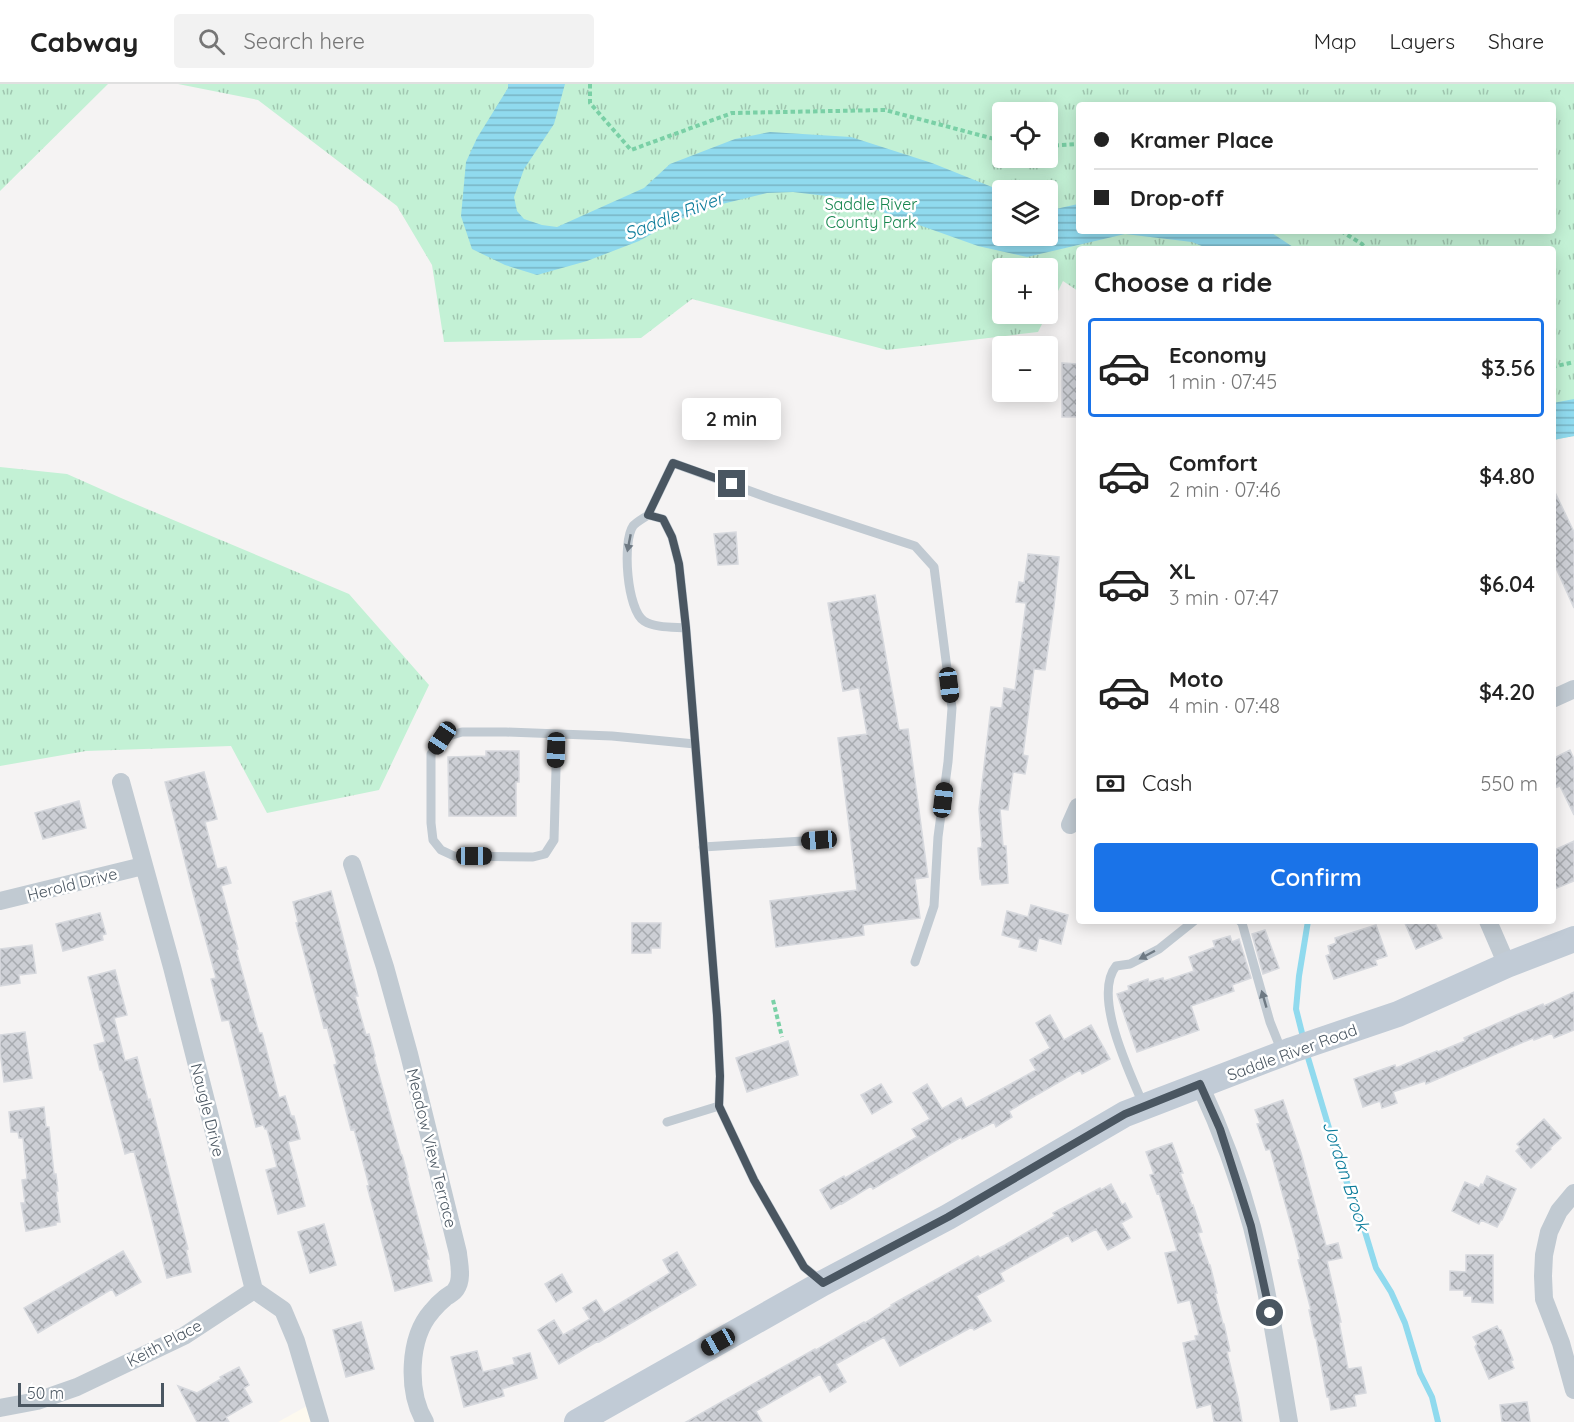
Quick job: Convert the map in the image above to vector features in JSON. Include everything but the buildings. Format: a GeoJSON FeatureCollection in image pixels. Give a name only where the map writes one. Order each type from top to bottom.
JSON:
{"type":"FeatureCollection","features":[{"type":"Feature","properties":{"kind":"main road","name":"Saddle River Road"},"geometry":{"type":"LineString","coordinates":[[577,1422],[823,1283],[948,1217],[1125,1114],[1287,1052],[1398,1014],[1507,965],[1574,939]]}},
{"type":"Feature","properties":{"kind":"street","name":"Naugle Drive"},"geometry":{"type":"LineString","coordinates":[[121,782],[172,968],[254,1290]]}},
{"type":"Feature","properties":{"kind":"street"},"geometry":{"type":"LineString","coordinates":[[1070,825],[1076,812]]}},
{"type":"Feature","properties":{"kind":"street","name":"Meadow View Terrace"},"geometry":{"type":"LineString","coordinates":[[352,864],[385,967],[409,1054],[458,1253],[460,1277],[456,1290],[443,1299],[430,1313],[416,1339],[412,1362],[414,1390],[424,1422]]}},
{"type":"Feature","properties":{"kind":"street","name":"Herold Drive"},"geometry":{"type":"LineString","coordinates":[[0,901],[143,866]]}},
{"type":"Feature","properties":{"kind":"street"},"geometry":{"type":"LineString","coordinates":[[1489,924],[1507,965]]}},
{"type":"Feature","properties":{"kind":"street"},"geometry":{"type":"LineString","coordinates":[[1200,1084],[1220,1129],[1251,1226],[1270,1313],[1289,1422]]}},
{"type":"Feature","properties":{"kind":"street"},"geometry":{"type":"LineString","coordinates":[[1574,1193],[1559,1211],[1549,1232],[1544,1255],[1543,1276],[1544,1299],[1561,1343],[1574,1390]]}},
{"type":"Feature","properties":{"kind":"street"},"geometry":{"type":"LineString","coordinates":[[254,1290],[283,1310],[296,1341],[320,1422]]}},
{"type":"Feature","properties":{"kind":"street","name":"Keith Place"},"geometry":{"type":"LineString","coordinates":[[0,1408],[37,1401],[77,1387],[184,1336],[254,1290]]}},
{"type":"Feature","properties":{"kind":"lane"},"geometry":{"type":"LineString","coordinates":[[686,628],[663,627],[645,621],[636,612],[631,593],[626,546],[633,525],[648,515],[673,463],[772,499],[915,546],[934,567],[952,708],[948,762],[938,837],[934,906],[915,962]]}},
{"type":"Feature","properties":{"kind":"lane"},"geometry":{"type":"LineString","coordinates":[[648,515],[663,519],[672,537],[679,564],[717,1009],[719,1106],[754,1180],[804,1267],[823,1283]]}},
{"type":"Feature","properties":{"kind":"lane"},"geometry":{"type":"LineString","coordinates":[[557,734],[554,840],[545,854],[533,857],[454,856],[441,850],[433,840],[431,823],[431,754],[442,738],[462,732],[557,734],[695,744]]}},
{"type":"Feature","properties":{"kind":"lane"},"geometry":{"type":"LineString","coordinates":[[704,847],[819,840]]}},
{"type":"Feature","properties":{"kind":"lane"},"geometry":{"type":"LineString","coordinates":[[1144,1107],[1119,1049],[1108,1000],[1111,973],[1116,966],[1131,964],[1159,949],[1190,924]]}},
{"type":"Feature","properties":{"kind":"lane"},"geometry":{"type":"LineString","coordinates":[[1243,924],[1270,1022],[1287,1052]]}},
{"type":"Feature","properties":{"kind":"lane"},"geometry":{"type":"LineString","coordinates":[[717,1009],[728,1007]]}},
{"type":"Feature","properties":{"kind":"lane"},"geometry":{"type":"LineString","coordinates":[[667,1122],[719,1106]]}},
{"type":"Feature","properties":{"kind":"path"},"geometry":{"type":"LineString","coordinates":[[590,84],[590,103],[631,150],[732,113],[885,110],[992,138]]}},
{"type":"Feature","properties":{"kind":"path"},"geometry":{"type":"LineString","coordinates":[[1058,145],[1076,144]]}},
{"type":"Feature","properties":{"kind":"path"},"geometry":{"type":"LineString","coordinates":[[1346,234],[1364,246]]}},
{"type":"Feature","properties":{"kind":"path"},"geometry":{"type":"LineString","coordinates":[[1556,367],[1574,362]]}},
{"type":"Feature","properties":{"kind":"path"},"geometry":{"type":"LineString","coordinates":[[773,1000],[782,1037]]}},
{"type":"Feature","properties":{"kind":"shaded area"},"geometry":{"type":"Polygon","coordinates":[[[314,1402],[320,1422],[278,1422],[314,1402]]]}},
{"type":"Feature","properties":{"kind":"green space"},"geometry":{"type":"Polygon","coordinates":[[[0,84],[108,84],[0,191],[0,84]]]}},
{"type":"Feature","properties":{"kind":"green space","name":"Saddle River County Park"},"geometry":{"type":"Polygon","coordinates":[[[178,84],[1574,84],[1574,436],[1556,439],[1556,246],[1076,246],[1076,290],[1063,281],[1058,291],[1058,258],[992,258],[992,324],[1042,324],[1038,332],[887,350],[692,299],[641,338],[444,342],[432,265],[397,206],[258,100],[178,84]]]}},
{"type":"Feature","properties":{"kind":"green space"},"geometry":{"type":"Polygon","coordinates":[[[0,467],[67,474],[349,594],[429,685],[379,790],[267,813],[231,746],[86,751],[0,766],[0,467]]]}},
{"type":"Feature","properties":{"kind":"water","name":"Saddle River"},"geometry":{"type":"Polygon","coordinates":[[[508,84],[565,84],[554,124],[524,169],[514,197],[517,211],[524,219],[542,225],[557,227],[644,188],[670,164],[735,139],[770,132],[851,137],[932,163],[992,187],[992,246],[1058,246],[1058,209],[1076,204],[1076,234],[1125,234],[1027,257],[978,246],[843,198],[793,192],[767,193],[718,205],[675,221],[639,241],[587,261],[537,275],[505,265],[472,249],[461,216],[466,162],[477,138],[508,88],[508,84]]]}},
{"type":"Feature","properties":{"kind":"water"},"geometry":{"type":"Polygon","coordinates":[[[1125,234],[1274,234],[1292,246],[1202,246],[1192,242],[1125,234]]]}},
{"type":"Feature","properties":{"kind":"water"},"geometry":{"type":"Polygon","coordinates":[[[1574,399],[1574,436],[1556,439],[1556,402],[1574,399]]]}},
{"type":"Feature","properties":{"kind":"waterway","name":"Jordan Brook"},"geometry":{"type":"LineString","coordinates":[[1304,1041],[1296,1009],[1308,924]]}},
{"type":"Feature","properties":{"kind":"waterway","name":"Jordan Brook"},"geometry":{"type":"LineString","coordinates":[[1306,1051],[1341,1168],[1359,1212],[1376,1268],[1391,1292],[1405,1323],[1420,1373],[1432,1397],[1438,1422]]}},
{"type":"Feature","properties":{"kind":"route"},"geometry":{"type":"LineString","coordinates":[[732,484],[673,463],[648,515],[663,519],[672,537],[679,564],[717,1015],[719,1106],[733,1140],[754,1180],[804,1267],[823,1283],[948,1217],[1125,1114],[1200,1084],[1220,1129],[1251,1226],[1270,1313]]}}]}
